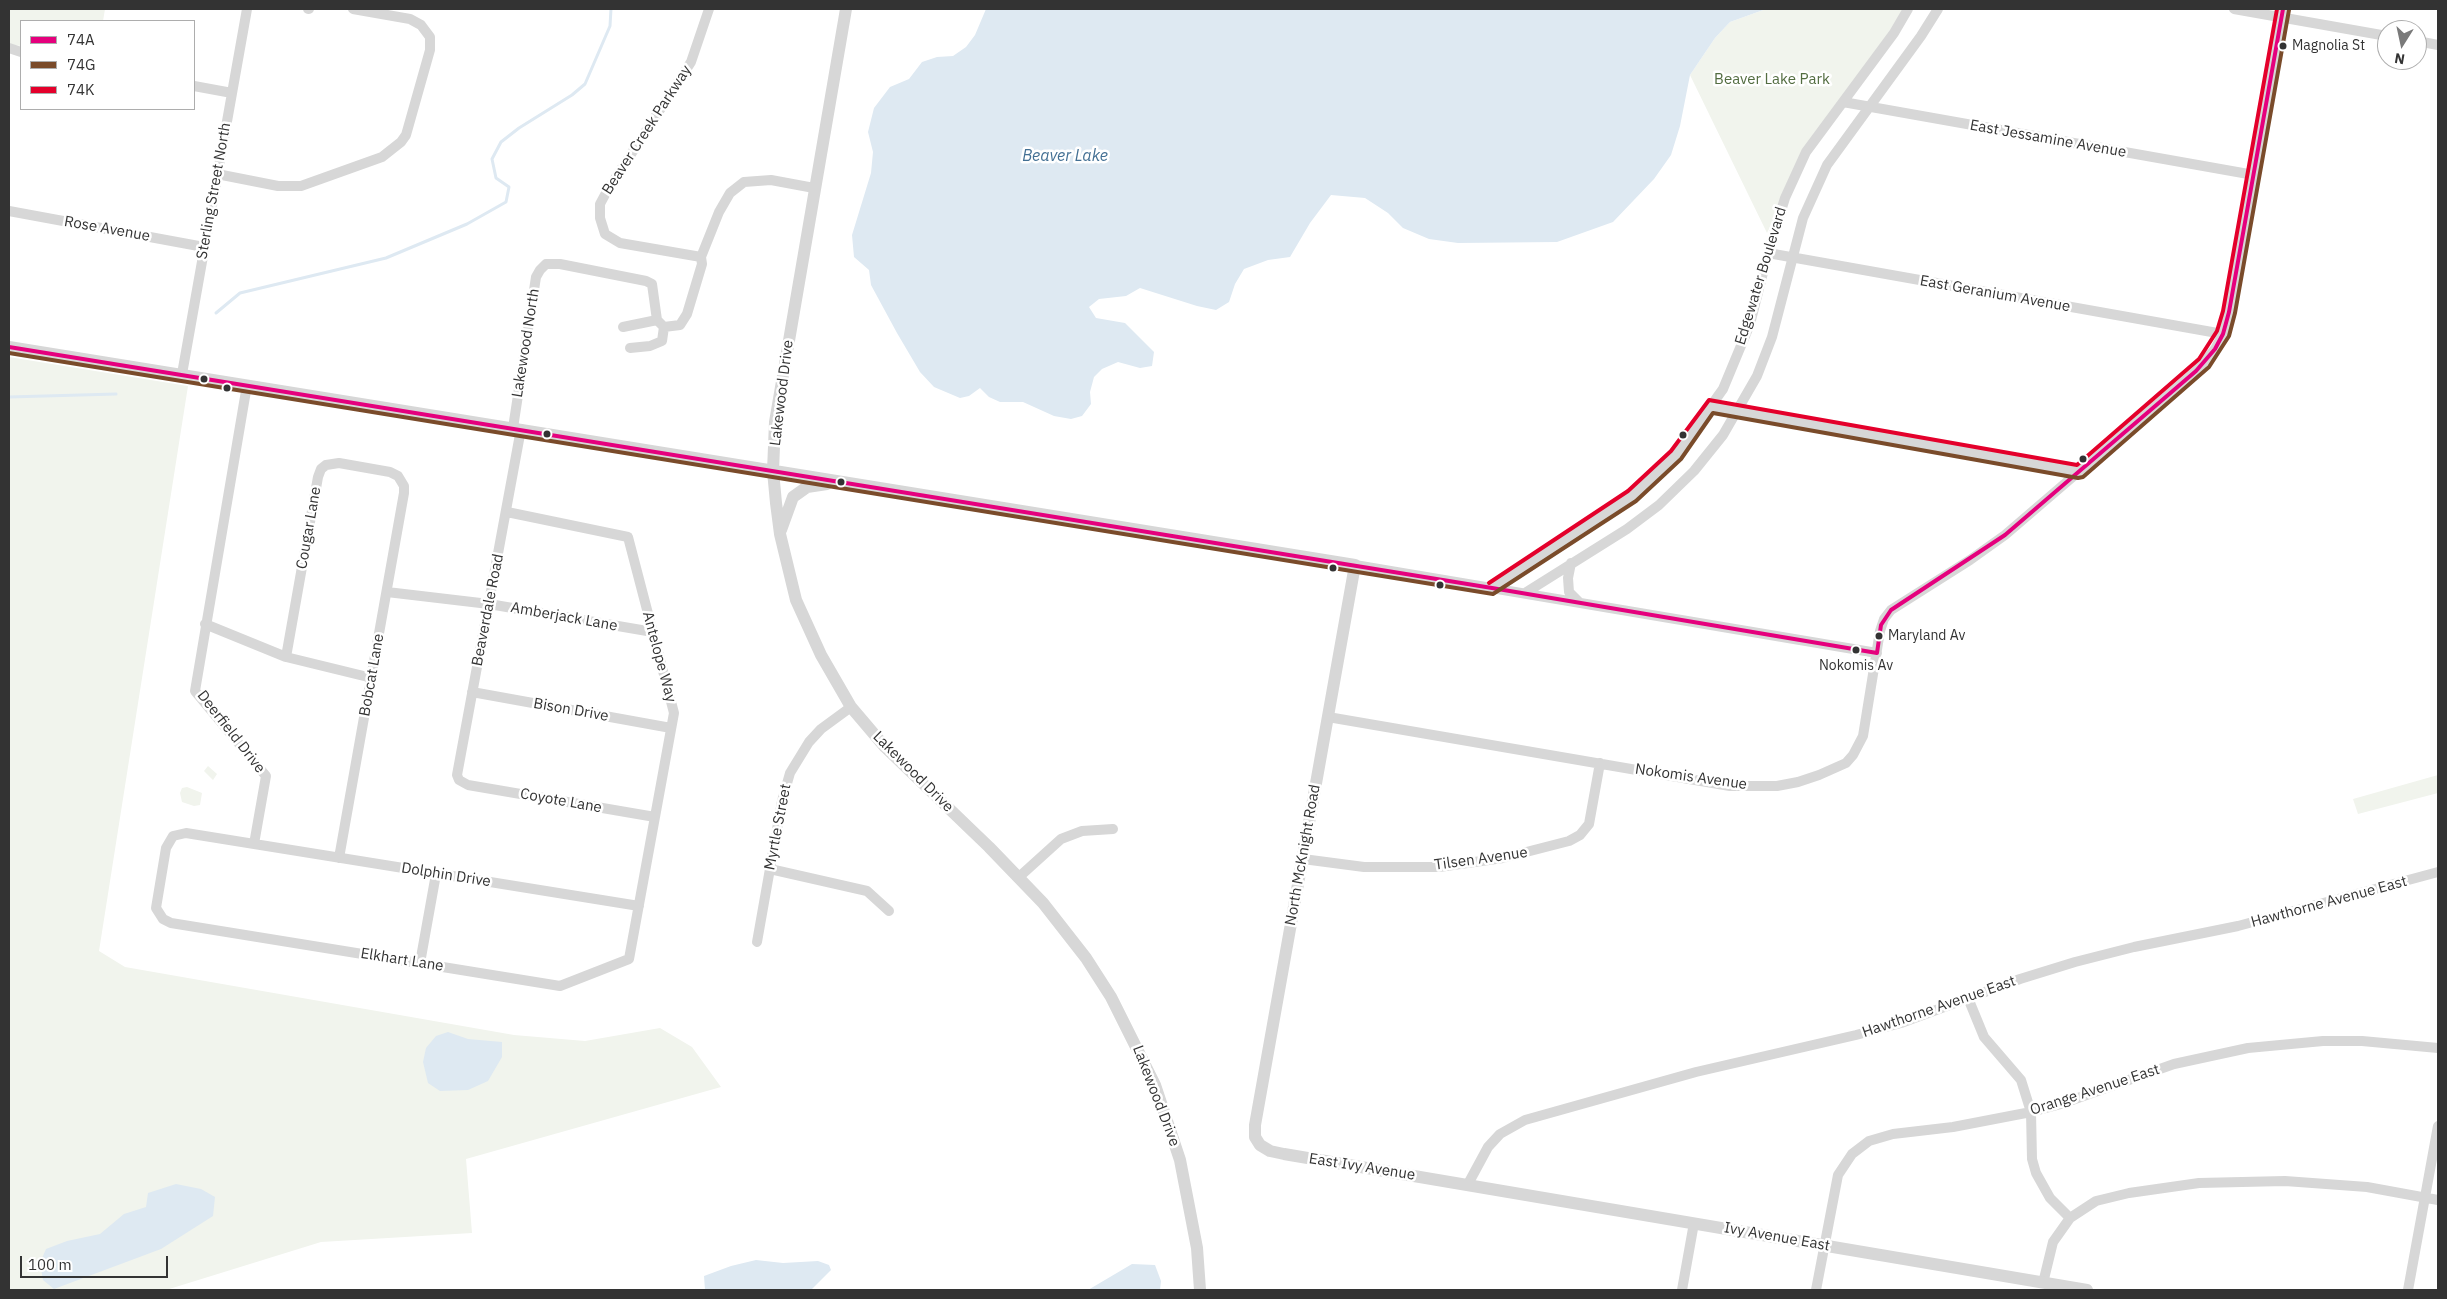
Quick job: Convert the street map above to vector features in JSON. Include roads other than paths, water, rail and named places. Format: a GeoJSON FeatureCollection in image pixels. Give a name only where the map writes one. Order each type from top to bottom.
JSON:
{"type":"FeatureCollection","features":[{"type":"Feature","properties":{"kind":"street","name":"Sterling Street North"},"geometry":{"type":"LineString","coordinates":[[182,374],[247,9]]}},
{"type":"Feature","properties":{"kind":"street"},"geometry":{"type":"LineString","coordinates":[[217,174],[278,186],[300,186],[382,157],[401,142],[406,135],[430,50],[430,37],[422,25],[410,19],[353,9]]}},
{"type":"Feature","properties":{"kind":"street","name":"Beaver Creek Parkway"},"geometry":{"type":"LineString","coordinates":[[701,257],[620,243],[605,234],[600,218],[600,204],[606,191],[691,62],[709,9]]}},
{"type":"Feature","properties":{"kind":"street","name":"Lakewood Drive"},"geometry":{"type":"LineString","coordinates":[[846,9],[778,402],[773,471],[780,534],[796,600],[821,655],[851,707],[906,769],[1019,878],[1059,923],[1086,958],[1111,997],[1144,1059],[1163,1104],[1180,1160],[1195,1239],[1200,1290]]}},
{"type":"Feature","properties":{"kind":"street","name":"Edgewater Boulevard"},"geometry":{"type":"LineString","coordinates":[[1492,588],[1632,496],[1676,455],[1723,389],[1750,324],[1768,253],[1785,198],[1806,152],[1894,32],[1908,9]]}},
{"type":"Feature","properties":{"kind":"street","name":"Edgewater Boulevard"},"geometry":{"type":"LineString","coordinates":[[1526,593],[1627,529],[1659,504],[1694,471],[1723,435],[1757,376],[1772,337],[1803,218],[1827,165],[1921,36],[1938,9]]}},
{"type":"Feature","properties":{"kind":"street"},"geometry":{"type":"LineString","coordinates":[[2234,9],[2282,13],[2377,34]]}},
{"type":"Feature","properties":{"kind":"street","name":"Nokomis Avenue"},"geometry":{"type":"LineString","coordinates":[[1328,717],[1744,786],[1777,786],[1819,775],[1846,763],[1859,746],[1882,625],[1891,610],[1970,560],[2005,535],[2200,367],[2215,349],[2223,334],[2229,312],[2282,13]]}},
{"type":"Feature","properties":{"kind":"street"},"geometry":{"type":"LineString","coordinates":[[195,86],[232,93]]}},
{"type":"Feature","properties":{"kind":"street","name":"East Jessamine Avenue"},"geometry":{"type":"LineString","coordinates":[[1843,102],[2254,175]]}},
{"type":"Feature","properties":{"kind":"street"},"geometry":{"type":"LineString","coordinates":[[623,327],[661,323],[680,325],[687,314],[702,264],[701,257],[723,206],[730,193],[744,182],[771,180],[814,188]]}},
{"type":"Feature","properties":{"kind":"street","name":"Rose Avenue"},"geometry":{"type":"LineString","coordinates":[[9,211],[204,247]]}},
{"type":"Feature","properties":{"kind":"street","name":"East Geranium Avenue"},"geometry":{"type":"LineString","coordinates":[[1768,253],[2223,334]]}},
{"type":"Feature","properties":{"kind":"street","name":"Lakewood North"},"geometry":{"type":"LineString","coordinates":[[517,428],[536,277],[546,264],[560,264],[646,281],[652,284],[661,323]]}},
{"type":"Feature","properties":{"kind":"street"},"geometry":{"type":"LineString","coordinates":[[630,348],[650,346],[662,341],[661,323]]}},
{"type":"Feature","properties":{"kind":"street"},"geometry":{"type":"LineString","coordinates":[[9,347],[1526,593],[1877,653]]}},
{"type":"Feature","properties":{"kind":"street","name":"Deerfield Drive"},"geometry":{"type":"LineString","coordinates":[[247,385],[195,691],[266,776],[254,844]]}},
{"type":"Feature","properties":{"kind":"street"},"geometry":{"type":"LineString","coordinates":[[1710,406],[2079,472]]}},
{"type":"Feature","properties":{"kind":"street","name":"Beaverdale Road"},"geometry":{"type":"LineString","coordinates":[[468,785],[459,780],[457,769],[507,512],[517,428]]}},
{"type":"Feature","properties":{"kind":"street","name":"Cougar Lane"},"geometry":{"type":"LineString","coordinates":[[286,656],[316,487],[321,470],[326,465],[338,463],[390,472],[402,480],[404,493]]}},
{"type":"Feature","properties":{"kind":"street"},"geometry":{"type":"LineString","coordinates":[[780,534],[790,502],[799,492],[814,486],[849,484]]}},
{"type":"Feature","properties":{"kind":"street","name":"Bobcat Lane"},"geometry":{"type":"LineString","coordinates":[[339,858],[404,493]]}},
{"type":"Feature","properties":{"kind":"street","name":"Antelope Way"},"geometry":{"type":"LineString","coordinates":[[507,512],[628,537],[674,713],[629,959]]}},
{"type":"Feature","properties":{"kind":"street"},"geometry":{"type":"LineString","coordinates":[[1571,563],[1568,578],[1570,592],[1580,603]]}},
{"type":"Feature","properties":{"kind":"street","name":"North McKnight Road"},"geometry":{"type":"LineString","coordinates":[[1258,1144],[1255,1137],[1255,1126],[1355,565]]}},
{"type":"Feature","properties":{"kind":"street","name":"Amberjack Lane"},"geometry":{"type":"LineString","coordinates":[[387,592],[489,604],[652,632]]}},
{"type":"Feature","properties":{"kind":"street"},"geometry":{"type":"LineString","coordinates":[[205,624],[286,656],[372,678]]}},
{"type":"Feature","properties":{"kind":"street","name":"Bison Drive"},"geometry":{"type":"LineString","coordinates":[[472,692],[671,728]]}},
{"type":"Feature","properties":{"kind":"street","name":"Myrtle Street"},"geometry":{"type":"LineString","coordinates":[[757,942],[784,791],[790,773],[809,742],[821,729],[851,707]]}},
{"type":"Feature","properties":{"kind":"street","name":"Tilsen Avenue"},"geometry":{"type":"LineString","coordinates":[[1303,859],[1364,867],[1439,867],[1503,858],[1569,841],[1580,835],[1589,824],[1600,763]]}},
{"type":"Feature","properties":{"kind":"street","name":"Coyote Lane"},"geometry":{"type":"LineString","coordinates":[[468,785],[655,817]]}},
{"type":"Feature","properties":{"kind":"street"},"geometry":{"type":"LineString","coordinates":[[1019,878],[1052,846],[1071,834],[1113,829]]}},
{"type":"Feature","properties":{"kind":"street","name":"Elkhart Lane"},"geometry":{"type":"LineString","coordinates":[[254,844],[186,833],[173,836],[166,848],[156,902],[158,914],[171,922],[560,986],[629,959]]}},
{"type":"Feature","properties":{"kind":"street","name":"Dolphin Drive"},"geometry":{"type":"LineString","coordinates":[[254,844],[639,906]]}},
{"type":"Feature","properties":{"kind":"street"},"geometry":{"type":"LineString","coordinates":[[770,869],[867,891],[890,911]]}},
{"type":"Feature","properties":{"kind":"street","name":"Hawthorne Avenue East"},"geometry":{"type":"LineString","coordinates":[[1468,1184],[1488,1147],[1500,1134],[1525,1120],[1696,1072],[1901,1023],[2075,962],[2134,947],[2257,921],[2438,872]]}},
{"type":"Feature","properties":{"kind":"street"},"geometry":{"type":"LineString","coordinates":[[420,963],[436,874]]}},
{"type":"Feature","properties":{"kind":"street"},"geometry":{"type":"LineString","coordinates":[[1968,998],[1984,1037],[2021,1080],[2031,1112],[2032,1159],[2036,1173],[2050,1198],[2070,1218]]}},
{"type":"Feature","properties":{"kind":"street","name":"Orange Avenue East"},"geometry":{"type":"LineString","coordinates":[[1816,1290],[1838,1175],[1845,1162],[1860,1147],[1883,1136],[1953,1127],[2031,1112],[2174,1064],[2248,1048],[2323,1041],[2362,1041],[2438,1048]]}},
{"type":"Feature","properties":{"kind":"street"},"geometry":{"type":"LineString","coordinates":[[2408,1290],[2438,1126]]}},
{"type":"Feature","properties":{"kind":"street","name":"East Ivy Avenue"},"geometry":{"type":"LineString","coordinates":[[1258,1144],[1270,1151],[1284,1154],[1468,1184]]}},
{"type":"Feature","properties":{"kind":"street"},"geometry":{"type":"LineString","coordinates":[[2043,1283],[2053,1242],[2070,1218],[2083,1208],[2110,1197],[2152,1188],[2208,1182],[2265,1180],[2324,1183],[2438,1200]]}},
{"type":"Feature","properties":{"kind":"street","name":"Ivy Avenue East"},"geometry":{"type":"LineString","coordinates":[[1468,1184],[2086,1290]]}},
{"type":"Feature","properties":{"kind":"street"},"geometry":{"type":"LineString","coordinates":[[1682,1290],[1694,1223]]}},
{"type":"Feature","properties":{"kind":"water","name":"Beaver Lake"},"geometry":{"type":"Polygon","coordinates":[[[986,9],[1766,9],[1730,22],[1715,38],[1690,75],[1680,126],[1671,155],[1654,179],[1613,222],[1557,242],[1458,243],[1429,239],[1403,228],[1388,213],[1365,198],[1331,195],[1310,223],[1290,257],[1268,260],[1244,269],[1235,284],[1229,302],[1216,310],[1140,288],[1126,296],[1099,299],[1089,307],[1096,318],[1125,323],[1154,352],[1152,366],[1140,368],[1118,362],[1102,369],[1094,377],[1090,392],[1091,404],[1082,416],[1071,419],[1054,416],[1023,402],[1000,402],[989,397],[980,388],[969,396],[960,398],[934,387],[920,372],[897,333],[871,285],[869,270],[854,257],[852,235],[871,173],[873,152],[868,132],[874,108],[890,87],[909,79],[922,62],[937,57],[953,56],[966,47],[975,35],[986,9]]]}},
{"type":"Feature","properties":{"kind":"water"},"geometry":{"type":"Polygon","coordinates":[[[448,1032],[468,1039],[502,1042],[502,1057],[488,1081],[468,1090],[440,1091],[428,1083],[423,1062],[426,1048],[436,1036],[448,1032]]]}},
{"type":"Feature","properties":{"kind":"water"},"geometry":{"type":"Polygon","coordinates":[[[176,1184],[201,1189],[215,1197],[213,1216],[161,1249],[54,1289],[43,1280],[40,1263],[46,1249],[67,1241],[100,1234],[124,1214],[146,1207],[148,1193],[176,1184]]]}},
{"type":"Feature","properties":{"kind":"water"},"geometry":{"type":"Polygon","coordinates":[[[756,1260],[783,1263],[818,1261],[829,1265],[831,1270],[811,1290],[705,1290],[704,1276],[731,1266],[756,1260]]]}},
{"type":"Feature","properties":{"kind":"water"},"geometry":{"type":"Polygon","coordinates":[[[1132,1264],[1155,1265],[1161,1281],[1160,1290],[1088,1290],[1132,1264]]]}},
{"type":"Feature","properties":{"kind":"waterway"},"geometry":{"type":"LineString","coordinates":[[216,313],[240,293],[386,258],[467,224],[506,202],[509,187],[496,178],[492,159],[501,142],[519,128],[572,95],[585,84],[610,26],[611,9]]}},
{"type":"Feature","properties":{"kind":"waterway"},"geometry":{"type":"LineString","coordinates":[[9,397],[116,394]]}},
{"type":"Feature","properties":{"kind":"place","name":"Magnolia St"},"geometry":{"type":"Point","coordinates":[2283,46]}},
{"type":"Feature","properties":{"kind":"place","name":"Maryland Av"},"geometry":{"type":"Point","coordinates":[1879,636]}},
{"type":"Feature","properties":{"kind":"place","name":"Nokomis Av"},"geometry":{"type":"Point","coordinates":[1856,650]}},
{"type":"Feature","properties":{"kind":"park label","name":"Beaver Lake Park"},"geometry":{"type":"Point","coordinates":[1772,80]}}]}
